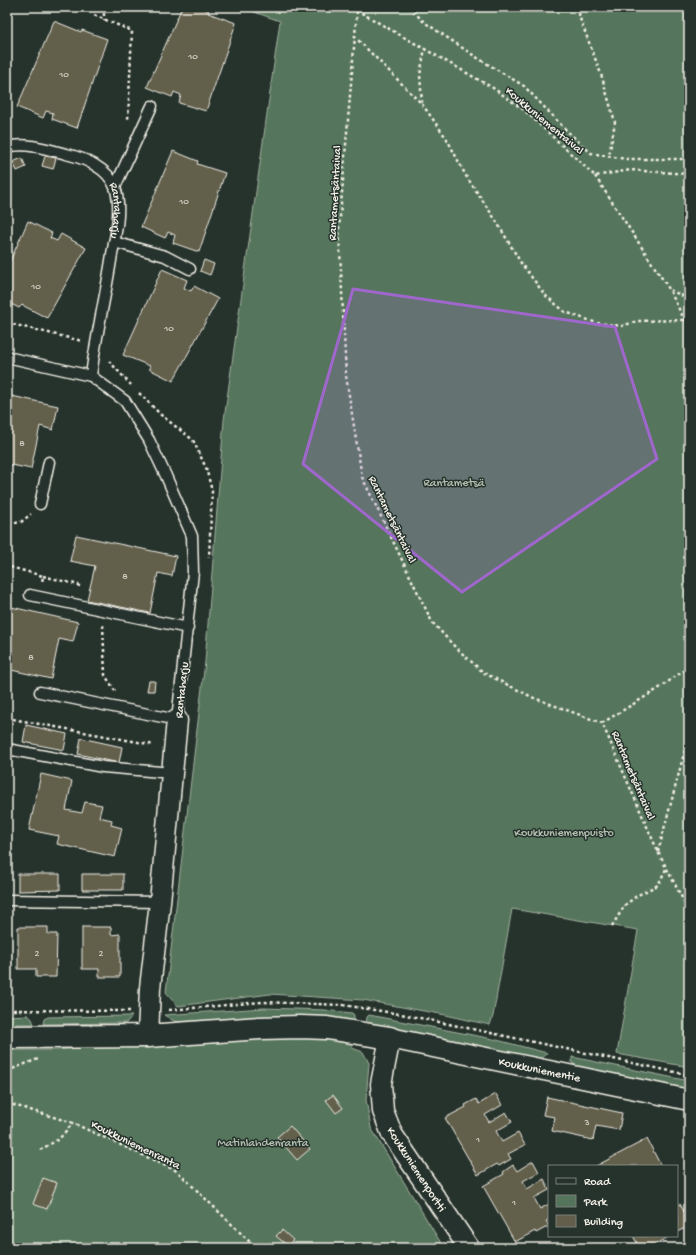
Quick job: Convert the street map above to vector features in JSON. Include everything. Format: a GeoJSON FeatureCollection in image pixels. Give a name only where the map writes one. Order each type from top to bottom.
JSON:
{"type":"FeatureCollection","features":[{"type":"Feature","properties":{"kind":"street","name":"Rantaharju"},"geometry":{"type":"LineString","coordinates":[[148,1036],[150,988],[160,902],[177,720]]}},
{"type":"Feature","properties":{"kind":"street"},"geometry":{"type":"LineString","coordinates":[[7,1037],[148,1036],[260,1028],[300,1027],[327,1028],[390,1038]]}},
{"type":"Feature","properties":{"kind":"street","name":"Koukkuniementie"},"geometry":{"type":"LineString","coordinates":[[390,1038],[689,1100]]}},
{"type":"Feature","properties":{"kind":"street","name":"Koukkuniemenportti"},"geometry":{"type":"LineString","coordinates":[[390,1038],[381,1084],[383,1111],[392,1134],[469,1248]]}},
{"type":"Feature","properties":{"kind":"lane"},"geometry":{"type":"LineString","coordinates":[[115,187],[152,106]]}},
{"type":"Feature","properties":{"kind":"lane","name":"Rantaharju"},"geometry":{"type":"LineString","coordinates":[[7,147],[19,144],[81,158],[100,169],[115,187],[118,215],[91,376]]}},
{"type":"Feature","properties":{"kind":"lane"},"geometry":{"type":"LineString","coordinates":[[114,242],[166,256],[190,269]]}},
{"type":"Feature","properties":{"kind":"lane","name":"Rantaharju"},"geometry":{"type":"LineString","coordinates":[[7,357],[91,376],[125,401],[149,440],[192,536],[193,572],[177,720]]}},
{"type":"Feature","properties":{"kind":"lane"},"geometry":{"type":"LineString","coordinates":[[40,504],[49,462]]}},
{"type":"Feature","properties":{"kind":"lane"},"geometry":{"type":"LineString","coordinates":[[34,596],[188,628]]}},
{"type":"Feature","properties":{"kind":"lane"},"geometry":{"type":"LineString","coordinates":[[40,692],[177,720]]}},
{"type":"Feature","properties":{"kind":"lane"},"geometry":{"type":"LineString","coordinates":[[7,749],[103,768],[172,773]]}},
{"type":"Feature","properties":{"kind":"lane"},"geometry":{"type":"LineString","coordinates":[[7,900],[160,902]]}},
{"type":"Feature","properties":{"kind":"path"},"geometry":{"type":"LineString","coordinates":[[104,7],[104,20]]}},
{"type":"Feature","properties":{"kind":"path","name":"Koukkuniementaival"},"geometry":{"type":"LineString","coordinates":[[351,7],[426,48],[493,88],[524,110],[595,176],[669,289],[689,329]]}},
{"type":"Feature","properties":{"kind":"path"},"geometry":{"type":"LineString","coordinates":[[356,11],[371,7]]}},
{"type":"Feature","properties":{"kind":"path"},"geometry":{"type":"LineString","coordinates":[[408,7],[424,22],[476,57],[524,86],[568,132],[591,153],[625,159],[689,159]]}},
{"type":"Feature","properties":{"kind":"path"},"geometry":{"type":"LineString","coordinates":[[580,7],[579,16],[601,74],[615,122],[609,156]]}},
{"type":"Feature","properties":{"kind":"path","name":"Rantametsäntaival"},"geometry":{"type":"LineString","coordinates":[[356,11],[339,229],[346,376],[362,477],[432,622],[455,648],[484,673],[534,698],[602,723],[658,852],[689,911]]}},
{"type":"Feature","properties":{"kind":"path"},"geometry":{"type":"LineString","coordinates":[[94,16],[132,31],[128,125]]}},
{"type":"Feature","properties":{"kind":"path"},"geometry":{"type":"LineString","coordinates":[[354,36],[422,104],[447,139],[466,176],[495,219],[521,263],[545,295],[565,312],[597,323],[622,326],[637,321],[685,320]]}},
{"type":"Feature","properties":{"kind":"path"},"geometry":{"type":"LineString","coordinates":[[422,104],[420,75],[426,48]]}},
{"type":"Feature","properties":{"kind":"path"},"geometry":{"type":"LineString","coordinates":[[595,176],[630,170],[689,174]]}},
{"type":"Feature","properties":{"kind":"path"},"geometry":{"type":"LineString","coordinates":[[669,289],[689,299]]}},
{"type":"Feature","properties":{"kind":"path"},"geometry":{"type":"LineString","coordinates":[[7,538],[8,524],[21,522],[40,504]]}},
{"type":"Feature","properties":{"kind":"path"},"geometry":{"type":"LineString","coordinates":[[7,562],[10,567],[43,576],[34,596]]}},
{"type":"Feature","properties":{"kind":"path"},"geometry":{"type":"LineString","coordinates":[[104,611],[102,633],[105,675],[114,691],[121,709]]}},
{"type":"Feature","properties":{"kind":"path"},"geometry":{"type":"LineString","coordinates":[[602,723],[658,689],[689,667]]}},
{"type":"Feature","properties":{"kind":"path"},"geometry":{"type":"LineString","coordinates":[[7,718],[175,749]]}},
{"type":"Feature","properties":{"kind":"path"},"geometry":{"type":"LineString","coordinates":[[658,852],[689,735]]}},
{"type":"Feature","properties":{"kind":"path"},"geometry":{"type":"LineString","coordinates":[[612,926],[625,906],[638,895],[658,884],[667,868]]}},
{"type":"Feature","properties":{"kind":"path"},"geometry":{"type":"LineString","coordinates":[[7,1010],[149,1011]]}},
{"type":"Feature","properties":{"kind":"path","name":"Koukkuniemenranta"},"geometry":{"type":"LineString","coordinates":[[7,1103],[73,1123],[177,1171],[256,1248]]}},
{"type":"Feature","properties":{"kind":"path"},"geometry":{"type":"LineString","coordinates":[[40,1150],[59,1139],[73,1123]]}},
{"type":"Feature","properties":{"kind":"highlighted area"},"geometry":{"type":"Polygon","coordinates":[[[353,289],[615,327],[657,459],[462,592],[303,464],[353,289]]]}},
{"type":"Feature","properties":{"kind":"green space","name":"Rantametsä"},"geometry":{"type":"Polygon","coordinates":[[[240,7],[689,7],[689,1067],[617,1054],[638,930],[512,909],[493,1016],[490,1025],[446,1015],[363,1000],[270,994],[178,1006],[166,992],[205,662],[224,420],[280,21],[240,7]]]}},
{"type":"Feature","properties":{"kind":"green space"},"geometry":{"type":"Polygon","coordinates":[[[264,1008],[325,1010],[352,1013],[354,1015],[354,1021],[252,1018],[182,1022],[174,1021],[164,1015],[264,1008]]]}},
{"type":"Feature","properties":{"kind":"green space"},"geometry":{"type":"Polygon","coordinates":[[[28,1015],[34,1024],[7,1024],[7,1016],[28,1015]]]}},
{"type":"Feature","properties":{"kind":"green space"},"geometry":{"type":"Polygon","coordinates":[[[369,1015],[493,1039],[547,1053],[540,1059],[534,1059],[366,1024],[367,1017],[369,1015]]]}},
{"type":"Feature","properties":{"kind":"green space"},"geometry":{"type":"Polygon","coordinates":[[[132,1016],[126,1023],[43,1024],[44,1019],[48,1017],[132,1016]]]}},
{"type":"Feature","properties":{"kind":"green space","name":"Matinlahdenranta"},"geometry":{"type":"Polygon","coordinates":[[[262,1035],[353,1040],[352,1048],[363,1052],[369,1063],[366,1100],[371,1128],[444,1248],[7,1248],[7,1050],[55,1050],[262,1035]]]}},
{"type":"Feature","properties":{"kind":"green space"},"geometry":{"type":"Polygon","coordinates":[[[572,1057],[689,1081],[689,1090],[580,1068],[572,1063],[572,1057]]]}},
{"type":"Feature","properties":{"kind":"building"},"geometry":{"type":"Polygon","coordinates":[[[182,7],[200,7],[209,11],[208,13],[236,23],[206,111],[179,103],[181,95],[174,92],[172,97],[147,87],[182,7]]]}},
{"type":"Feature","properties":{"kind":"building"},"geometry":{"type":"Polygon","coordinates":[[[54,21],[81,32],[82,30],[107,39],[77,128],[52,119],[53,113],[46,111],[43,118],[17,107],[54,21]]]}},
{"type":"Feature","properties":{"kind":"building"},"geometry":{"type":"Polygon","coordinates":[[[173,151],[198,161],[197,164],[225,173],[199,252],[173,243],[175,235],[168,232],[165,238],[141,227],[173,151]]]}},
{"type":"Feature","properties":{"kind":"building"},"geometry":{"type":"Polygon","coordinates":[[[45,156],[56,158],[53,169],[42,166],[45,156]]]}},
{"type":"Feature","properties":{"kind":"building"},"geometry":{"type":"Polygon","coordinates":[[[22,158],[26,167],[17,171],[13,162],[22,158]]]}},
{"type":"Feature","properties":{"kind":"building"},"geometry":{"type":"Polygon","coordinates":[[[28,221],[52,233],[50,238],[57,241],[61,234],[86,248],[47,318],[22,305],[19,308],[7,302],[7,268],[28,221]]]}},
{"type":"Feature","properties":{"kind":"building"},"geometry":{"type":"Polygon","coordinates":[[[204,260],[214,264],[210,275],[200,271],[204,260]]]}},
{"type":"Feature","properties":{"kind":"building"},"geometry":{"type":"Polygon","coordinates":[[[162,269],[187,280],[184,288],[191,291],[194,286],[218,299],[173,381],[149,369],[150,366],[123,355],[162,269]]]}},
{"type":"Feature","properties":{"kind":"building"},"geometry":{"type":"Polygon","coordinates":[[[7,395],[58,406],[53,430],[40,426],[31,469],[7,464],[7,395]]]}},
{"type":"Feature","properties":{"kind":"building"},"geometry":{"type":"Polygon","coordinates":[[[76,535],[176,556],[172,576],[158,573],[150,613],[87,600],[95,566],[70,561],[76,535]]]}},
{"type":"Feature","properties":{"kind":"building"},"geometry":{"type":"Polygon","coordinates":[[[7,606],[78,622],[73,642],[59,639],[51,679],[7,669],[7,606]]]}},
{"type":"Feature","properties":{"kind":"building"},"geometry":{"type":"Polygon","coordinates":[[[149,681],[155,681],[154,691],[147,691],[149,681]]]}},
{"type":"Feature","properties":{"kind":"building"},"geometry":{"type":"Polygon","coordinates":[[[26,725],[67,734],[64,750],[23,742],[26,725]]]}},
{"type":"Feature","properties":{"kind":"building"},"geometry":{"type":"Polygon","coordinates":[[[81,738],[122,747],[119,763],[78,754],[81,738]]]}},
{"type":"Feature","properties":{"kind":"building"},"geometry":{"type":"Polygon","coordinates":[[[41,774],[72,781],[66,810],[82,813],[85,802],[102,805],[99,817],[112,820],[111,825],[122,828],[115,857],[57,844],[59,836],[29,830],[41,774]]]}},
{"type":"Feature","properties":{"kind":"building"},"geometry":{"type":"Polygon","coordinates":[[[18,874],[60,874],[60,890],[18,891],[18,874]]]}},
{"type":"Feature","properties":{"kind":"building"},"geometry":{"type":"Polygon","coordinates":[[[82,874],[123,874],[123,890],[82,890],[82,874]]]}},
{"type":"Feature","properties":{"kind":"building"},"geometry":{"type":"Polygon","coordinates":[[[18,927],[48,927],[48,934],[57,934],[56,977],[36,977],[36,969],[18,969],[18,927]]]}},
{"type":"Feature","properties":{"kind":"building"},"geometry":{"type":"Polygon","coordinates":[[[82,927],[111,927],[111,935],[120,934],[120,977],[99,977],[99,969],[82,969],[82,927]]]}},
{"type":"Feature","properties":{"kind":"building"},"geometry":{"type":"Polygon","coordinates":[[[496,1094],[502,1105],[485,1115],[489,1122],[506,1112],[512,1122],[496,1131],[502,1142],[518,1133],[525,1145],[508,1154],[511,1159],[499,1166],[497,1164],[478,1175],[445,1118],[466,1107],[465,1105],[476,1099],[479,1104],[496,1094]]]}},
{"type":"Feature","properties":{"kind":"building"},"geometry":{"type":"Polygon","coordinates":[[[333,1095],[343,1108],[336,1113],[326,1100],[333,1095]]]}},
{"type":"Feature","properties":{"kind":"building"},"geometry":{"type":"Polygon","coordinates":[[[547,1097],[622,1113],[619,1130],[596,1126],[593,1140],[552,1131],[555,1117],[543,1115],[547,1097]]]}},
{"type":"Feature","properties":{"kind":"building"},"geometry":{"type":"Polygon","coordinates":[[[290,1126],[310,1149],[297,1160],[277,1137],[290,1126]]]}},
{"type":"Feature","properties":{"kind":"building"},"geometry":{"type":"Polygon","coordinates":[[[647,1139],[660,1165],[598,1165],[647,1139]]]}},
{"type":"Feature","properties":{"kind":"building"},"geometry":{"type":"Polygon","coordinates":[[[533,1161],[539,1172],[523,1181],[527,1189],[544,1179],[548,1191],[534,1198],[540,1209],[548,1205],[548,1220],[546,1221],[548,1227],[536,1233],[535,1231],[515,1242],[483,1186],[504,1174],[503,1172],[513,1165],[517,1171],[533,1161]]]}},
{"type":"Feature","properties":{"kind":"building"},"geometry":{"type":"Polygon","coordinates":[[[43,1178],[57,1183],[47,1209],[33,1204],[43,1178]]]}},
{"type":"Feature","properties":{"kind":"building"},"geometry":{"type":"Polygon","coordinates":[[[680,1204],[689,1221],[689,1226],[678,1232],[678,1205],[680,1204]]]}},
{"type":"Feature","properties":{"kind":"building"},"geometry":{"type":"Polygon","coordinates":[[[282,1230],[293,1240],[288,1246],[276,1236],[282,1230]]]}},
{"type":"Feature","properties":{"kind":"building"},"geometry":{"type":"Polygon","coordinates":[[[634,1237],[668,1237],[648,1248],[640,1248],[634,1237]]]}},
{"type":"Feature","properties":{"kind":"park label","name":"Koukkuniemenpuisto"},"geometry":{"type":"Point","coordinates":[564,832]}}]}
